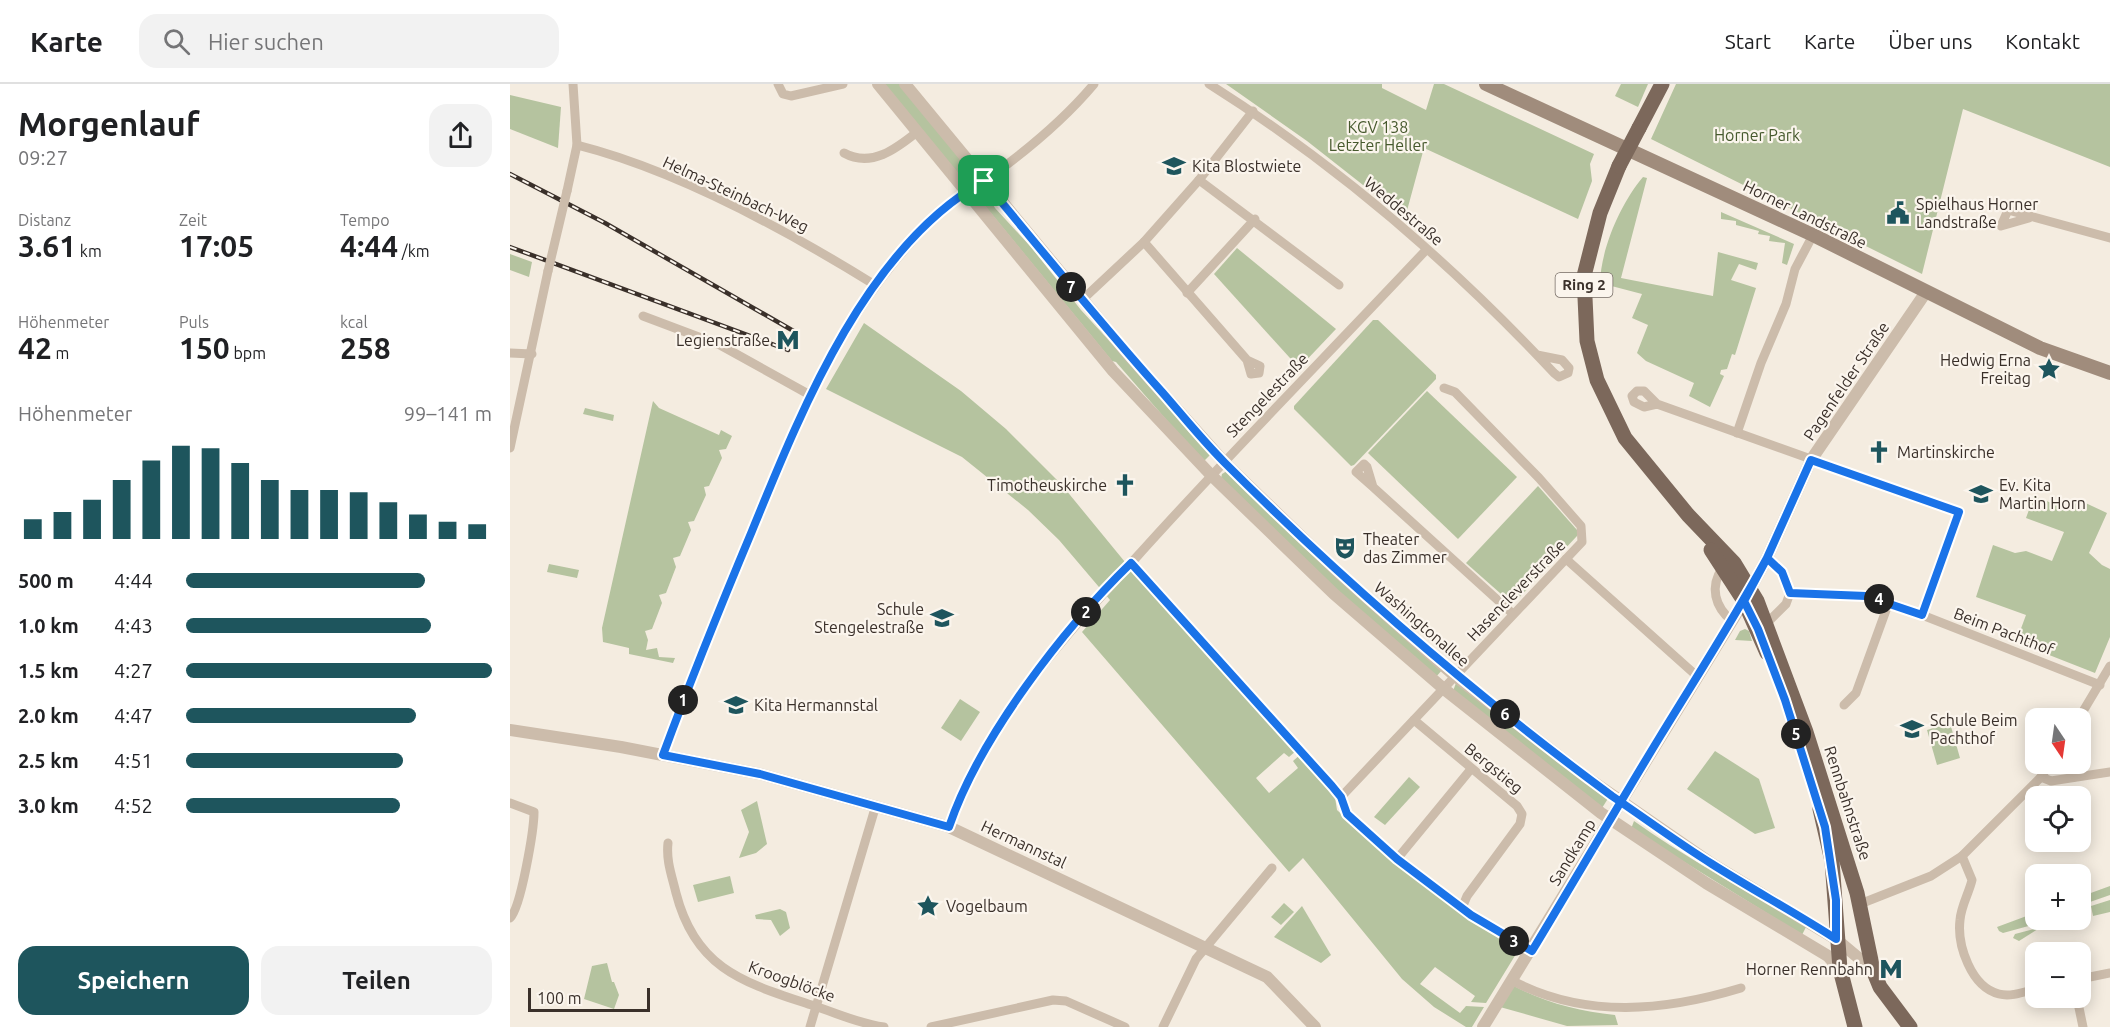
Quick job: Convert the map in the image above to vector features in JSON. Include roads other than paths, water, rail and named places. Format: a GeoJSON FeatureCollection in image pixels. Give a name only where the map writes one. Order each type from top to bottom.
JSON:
{"type":"FeatureCollection","features":[{"type":"Feature","properties":{"kind":"main road","name":"Horner Landstraße"},"geometry":{"type":"LineString","coordinates":[[1486,84],[1813,235],[2040,348],[2110,373]]}},
{"type":"Feature","properties":{"kind":"main road","name":"Ring 2"},"geometry":{"type":"LineString","coordinates":[[1662,84],[1619,166],[1600,213],[1584,276],[1587,341],[1597,380],[1608,407],[1625,438],[1688,516]]}},
{"type":"Feature","properties":{"kind":"main road"},"geometry":{"type":"LineString","coordinates":[[1688,516],[1723,567],[1748,594]]}},
{"type":"Feature","properties":{"kind":"main road"},"geometry":{"type":"LineString","coordinates":[[1688,516],[1734,563],[1748,594]]}},
{"type":"Feature","properties":{"kind":"main road","name":"Rennbahnstraße"},"geometry":{"type":"LineString","coordinates":[[1748,594],[1767,623],[1806,732],[1860,904],[1873,970],[1880,987],[1910,1027]]}},
{"type":"Feature","properties":{"kind":"main road","name":"Rennbahnstraße"},"geometry":{"type":"LineString","coordinates":[[1748,594],[1758,629],[1785,700],[1825,827],[1836,900],[1836,939],[1840,969],[1855,1027]]}},
{"type":"Feature","properties":{"kind":"street"},"geometry":{"type":"LineString","coordinates":[[510,448],[577,145],[573,84]]}},
{"type":"Feature","properties":{"kind":"street"},"geometry":{"type":"LineString","coordinates":[[778,84],[783,94],[791,96],[843,84]]}},
{"type":"Feature","properties":{"kind":"street"},"geometry":{"type":"LineString","coordinates":[[878,84],[964,192],[1113,371],[1211,475],[1334,594],[1444,689],[1612,819],[1706,883],[1828,956],[1840,969]]}},
{"type":"Feature","properties":{"kind":"street","name":"Washingtonallee"},"geometry":{"type":"LineString","coordinates":[[905,84],[1082,300],[1224,462],[1340,574],[1455,676],[1622,803],[1712,864],[1836,939],[1873,970]]}},
{"type":"Feature","properties":{"kind":"street"},"geometry":{"type":"LineString","coordinates":[[663,755],[717,614],[810,395],[846,330],[875,285],[913,239],[964,192],[984,181],[1049,129],[1094,84]]}},
{"type":"Feature","properties":{"kind":"street","name":"Weddestraße"},"geometry":{"type":"LineString","coordinates":[[1209,84],[1309,151],[1426,250],[1537,355]]}},
{"type":"Feature","properties":{"kind":"street"},"geometry":{"type":"LineString","coordinates":[[1082,300],[1144,242],[1199,180],[1252,111]]}},
{"type":"Feature","properties":{"kind":"street"},"geometry":{"type":"LineString","coordinates":[[844,153],[854,159],[886,154],[917,132]]}},
{"type":"Feature","properties":{"kind":"street","name":"Helma-Steinbach-Weg"},"geometry":{"type":"LineString","coordinates":[[577,145],[657,173],[759,219],[875,285]]}},
{"type":"Feature","properties":{"kind":"street"},"geometry":{"type":"LineString","coordinates":[[1199,180],[1255,219],[1339,285]]}},
{"type":"Feature","properties":{"kind":"street"},"geometry":{"type":"LineString","coordinates":[[2029,218],[2110,238]]}},
{"type":"Feature","properties":{"kind":"street"},"geometry":{"type":"LineString","coordinates":[[1187,293],[1255,219]]}},
{"type":"Feature","properties":{"kind":"street"},"geometry":{"type":"LineString","coordinates":[[1737,433],[1761,363],[1786,304],[1796,269],[1813,235]]}},
{"type":"Feature","properties":{"kind":"street"},"geometry":{"type":"LineString","coordinates":[[1144,242],[1247,360]]}},
{"type":"Feature","properties":{"kind":"street","name":"Stengelestraße"},"geometry":{"type":"LineString","coordinates":[[949,827],[993,737],[1023,693],[1078,621],[1211,475],[1426,250]]}},
{"type":"Feature","properties":{"kind":"street","name":"Pagenfelder Straße"},"geometry":{"type":"LineString","coordinates":[[1748,594],[1767,558],[1811,460],[1926,292]]}},
{"type":"Feature","properties":{"kind":"street"},"geometry":{"type":"LineString","coordinates":[[643,316],[720,345],[810,395]]}},
{"type":"Feature","properties":{"kind":"street"},"geometry":{"type":"LineString","coordinates":[[510,353],[532,354]]}},
{"type":"Feature","properties":{"kind":"street","name":"Hasencleverstraße"},"geometry":{"type":"LineString","coordinates":[[1341,797],[1582,542],[1581,526],[1539,478],[1455,392],[1444,388]]}},
{"type":"Feature","properties":{"kind":"street"},"geometry":{"type":"LineString","coordinates":[[1657,404],[1959,512],[1922,615]]}},
{"type":"Feature","properties":{"kind":"street"},"geometry":{"type":"LineString","coordinates":[[1373,487],[1513,615]]}},
{"type":"Feature","properties":{"kind":"street"},"geometry":{"type":"LineString","coordinates":[[1767,558],[1782,572],[1790,593],[1786,604],[1767,623]]}},
{"type":"Feature","properties":{"kind":"street"},"geometry":{"type":"LineString","coordinates":[[1566,560],[1698,677]]}},
{"type":"Feature","properties":{"kind":"street"},"geometry":{"type":"LineString","coordinates":[[1131,563],[1341,797],[1347,814],[1397,859],[1462,908],[1532,951]]}},
{"type":"Feature","properties":{"kind":"street"},"geometry":{"type":"LineString","coordinates":[[1723,567],[1715,583],[1715,594],[1722,613],[1732,621]]}},
{"type":"Feature","properties":{"kind":"street","name":"Beim Pachthof"},"geometry":{"type":"LineString","coordinates":[[1790,593],[1866,596],[1890,602],[2100,685]]}},
{"type":"Feature","properties":{"kind":"street","name":"Sandkamp"},"geometry":{"type":"LineString","coordinates":[[1483,1027],[1532,951],[1748,594]]}},
{"type":"Feature","properties":{"kind":"street"},"geometry":{"type":"LineString","coordinates":[[1844,705],[1856,693],[1890,602]]}},
{"type":"Feature","properties":{"kind":"street"},"geometry":{"type":"LineString","coordinates":[[2085,708],[2110,666]]}},
{"type":"Feature","properties":{"kind":"street","name":"Bergstieg"},"geometry":{"type":"LineString","coordinates":[[1414,720],[1517,806],[1522,819],[1467,896],[1462,908]]}},
{"type":"Feature","properties":{"kind":"street","name":"Hermannstal"},"geometry":{"type":"LineString","coordinates":[[510,730],[663,755],[760,774],[949,827],[1267,977],[1315,1027]]}},
{"type":"Feature","properties":{"kind":"street"},"geometry":{"type":"LineString","coordinates":[[1397,859],[1471,769]]}},
{"type":"Feature","properties":{"kind":"street"},"geometry":{"type":"LineString","coordinates":[[2041,777],[2051,781],[2110,772]]}},
{"type":"Feature","properties":{"kind":"street"},"geometry":{"type":"LineString","coordinates":[[1860,904],[1931,876],[1962,856],[2043,774]]}},
{"type":"Feature","properties":{"kind":"street"},"geometry":{"type":"LineString","coordinates":[[510,803],[534,812],[534,827],[514,914],[510,918]]}},
{"type":"Feature","properties":{"kind":"street"},"geometry":{"type":"LineString","coordinates":[[810,1027],[876,805]]}},
{"type":"Feature","properties":{"kind":"street","name":"Kroogblöcke"},"geometry":{"type":"LineString","coordinates":[[668,843],[667,857],[678,901],[690,930],[719,966],[743,981],[884,1027]]}},
{"type":"Feature","properties":{"kind":"street"},"geometry":{"type":"LineString","coordinates":[[1962,856],[1972,880],[1961,913],[1959,931],[1966,964],[1988,988],[1997,994],[2010,995],[2025,992]]}},
{"type":"Feature","properties":{"kind":"street"},"geometry":{"type":"LineString","coordinates":[[1163,1027],[1196,959],[1207,949],[1240,904],[1272,868]]}},
{"type":"Feature","properties":{"kind":"street"},"geometry":{"type":"LineString","coordinates":[[2091,977],[2110,973]]}},
{"type":"Feature","properties":{"kind":"street"},"geometry":{"type":"LineString","coordinates":[[1513,981],[1565,1001],[1618,1009],[1699,1001],[1741,988]]}},
{"type":"Feature","properties":{"kind":"street"},"geometry":{"type":"LineString","coordinates":[[932,1027],[1053,1000],[1088,1010],[1125,1027]]}},
{"type":"Feature","properties":{"kind":"street"},"geometry":{"type":"LineString","coordinates":[[2079,1008],[2083,1027]]}},
{"type":"Feature","properties":{"kind":"railway"},"geometry":{"type":"LineString","coordinates":[[510,174],[605,223],[797,333]]}},
{"type":"Feature","properties":{"kind":"railway"},"geometry":{"type":"LineString","coordinates":[[510,247],[788,350]]}},
{"type":"Feature","properties":{"kind":"place","name":"Kita Blostwiete"},"geometry":{"type":"Point","coordinates":[1174,166]}},
{"type":"Feature","properties":{"kind":"place","name":"Spielhaus Horner Landstraße"},"geometry":{"type":"Point","coordinates":[1898,213]}},
{"type":"Feature","properties":{"kind":"place","name":"Legienstraße"},"geometry":{"type":"Point","coordinates":[788,340]}},
{"type":"Feature","properties":{"kind":"place","name":"Hedwig Erna Freitag"},"geometry":{"type":"Point","coordinates":[2049,369]}},
{"type":"Feature","properties":{"kind":"place","name":"Martinskirche"},"geometry":{"type":"Point","coordinates":[1879,452]}},
{"type":"Feature","properties":{"kind":"place","name":"Timotheuskirche"},"geometry":{"type":"Point","coordinates":[1125,485]}},
{"type":"Feature","properties":{"kind":"place","name":"Ev. Kita Martin Horn"},"geometry":{"type":"Point","coordinates":[1981,494]}},
{"type":"Feature","properties":{"kind":"place","name":"Theater das Zimmer"},"geometry":{"type":"Point","coordinates":[1345,548]}},
{"type":"Feature","properties":{"kind":"place","name":"Schule Stengelestraße"},"geometry":{"type":"Point","coordinates":[942,618]}},
{"type":"Feature","properties":{"kind":"place","name":"Kita Hermannstal"},"geometry":{"type":"Point","coordinates":[736,705]}},
{"type":"Feature","properties":{"kind":"place","name":"Schule Beim Pachthof"},"geometry":{"type":"Point","coordinates":[1912,729]}},
{"type":"Feature","properties":{"kind":"place","name":"Vogelbaum"},"geometry":{"type":"Point","coordinates":[928,906]}},
{"type":"Feature","properties":{"kind":"place","name":"Horner Rennbahn"},"geometry":{"type":"Point","coordinates":[1891,969]}},
{"type":"Feature","properties":{"kind":"park label","name":"Horner Park"},"geometry":{"type":"Point","coordinates":[1757,135]}},
{"type":"Feature","properties":{"kind":"park label","name":"KGV 138 Letzter Heller"},"geometry":{"type":"Point","coordinates":[1378,136]}}]}
